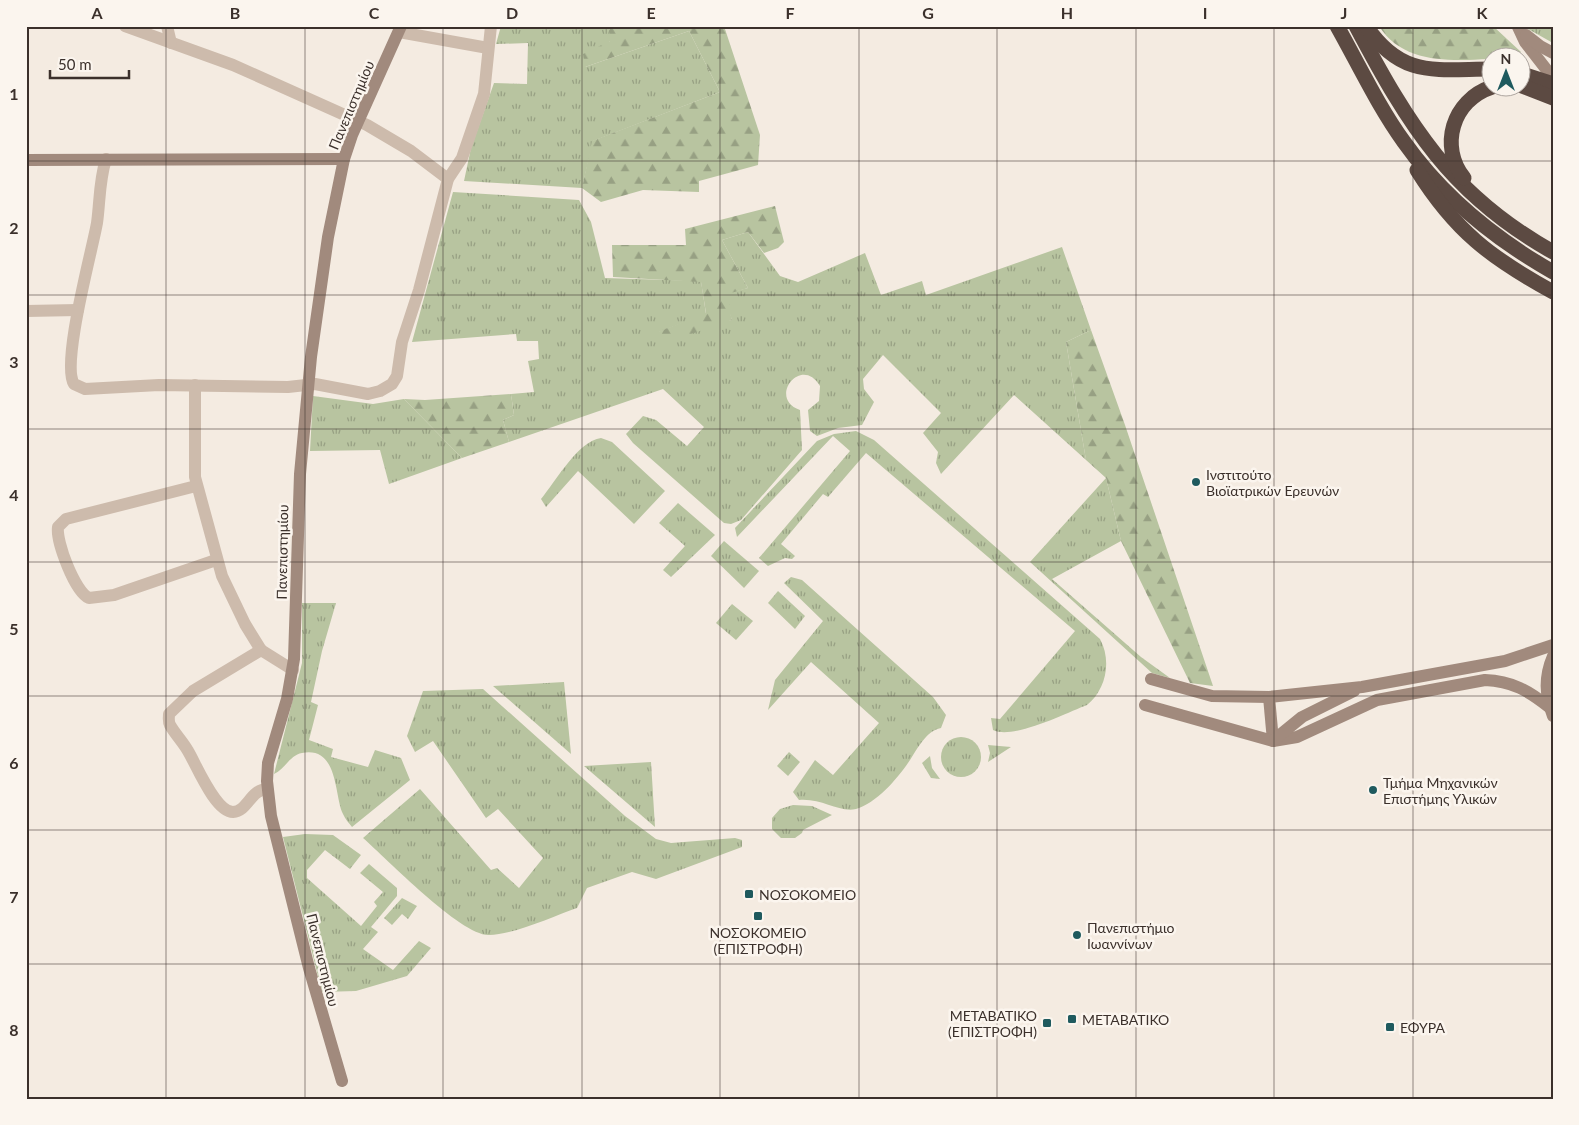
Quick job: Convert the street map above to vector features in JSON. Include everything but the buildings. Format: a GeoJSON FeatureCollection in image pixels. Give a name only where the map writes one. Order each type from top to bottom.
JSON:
{"type":"FeatureCollection","features":[{"type":"Feature","properties":{"kind":"highway"},"geometry":{"type":"LineString","coordinates":[[1337,26],[1405,144],[1418,172],[1442,208],[1462,230],[1502,263],[1553,292]]}},
{"type":"Feature","properties":{"kind":"highway"},"geometry":{"type":"LineString","coordinates":[[1356,26],[1393,93],[1423,141],[1450,173],[1478,200],[1521,232],[1553,252]]}},
{"type":"Feature","properties":{"kind":"highway"},"geometry":{"type":"LineString","coordinates":[[1366,26],[1376,41],[1390,54],[1416,68],[1438,70],[1482,69]]}},
{"type":"Feature","properties":{"kind":"highway"},"geometry":{"type":"LineString","coordinates":[[1532,77],[1553,84]]}},
{"type":"Feature","properties":{"kind":"highway"},"geometry":{"type":"LineString","coordinates":[[1532,90],[1553,98]]}},
{"type":"Feature","properties":{"kind":"highway"},"geometry":{"type":"LineString","coordinates":[[1478,200],[1453,162],[1451,131],[1456,117],[1466,104],[1482,91]]}},
{"type":"Feature","properties":{"kind":"highway"},"geometry":{"type":"LineString","coordinates":[[1405,144],[1444,190],[1471,216],[1521,254],[1553,272]]}},
{"type":"Feature","properties":{"kind":"street"},"geometry":{"type":"LineString","coordinates":[[167,26],[171,43]]}},
{"type":"Feature","properties":{"kind":"street"},"geometry":{"type":"LineString","coordinates":[[106,159],[100,178],[97,224],[78,310],[71,373],[72,382],[77,387],[85,389],[195,385],[288,387],[308,384],[368,394],[380,391],[394,382],[402,342],[422,282],[448,179],[462,158],[483,98],[488,69],[491,26]]}},
{"type":"Feature","properties":{"kind":"street"},"geometry":{"type":"LineString","coordinates":[[1517,26],[1534,42],[1553,53]]}},
{"type":"Feature","properties":{"kind":"street"},"geometry":{"type":"LineString","coordinates":[[1517,26],[1525,42],[1553,78]]}},
{"type":"Feature","properties":{"kind":"street"},"geometry":{"type":"LineString","coordinates":[[130,27],[233,65],[379,131],[411,151],[448,179]]}},
{"type":"Feature","properties":{"kind":"street"},"geometry":{"type":"LineString","coordinates":[[400,29],[488,48]]}},
{"type":"Feature","properties":{"kind":"street","name":"Πανεπιστημίου"},"geometry":{"type":"LineString","coordinates":[[342,1081],[309,968],[266,789],[268,764],[287,699],[293,670],[299,497],[308,384],[328,237],[344,159],[358,122],[400,29]]}},
{"type":"Feature","properties":{"kind":"street"},"geometry":{"type":"LineString","coordinates":[[26,160],[344,159]]}},
{"type":"Feature","properties":{"kind":"street"},"geometry":{"type":"LineString","coordinates":[[26,311],[78,310]]}},
{"type":"Feature","properties":{"kind":"street"},"geometry":{"type":"LineString","coordinates":[[195,385],[196,486],[216,560],[245,624],[261,650],[293,670]]}},
{"type":"Feature","properties":{"kind":"street"},"geometry":{"type":"LineString","coordinates":[[196,486],[66,519],[58,527],[60,538],[74,582],[80,592],[89,598],[105,598],[127,592],[216,560]]}},
{"type":"Feature","properties":{"kind":"street"},"geometry":{"type":"LineString","coordinates":[[1151,679],[1212,696],[1269,697],[1362,687],[1505,661],[1553,645]]}},
{"type":"Feature","properties":{"kind":"street"},"geometry":{"type":"LineString","coordinates":[[261,650],[190,693],[171,710],[169,719],[206,784],[224,808],[231,812],[238,810],[256,791],[266,789]]}},
{"type":"Feature","properties":{"kind":"street"},"geometry":{"type":"LineString","coordinates":[[1551,711],[1545,680],[1553,656]]}},
{"type":"Feature","properties":{"kind":"street"},"geometry":{"type":"LineString","coordinates":[[1145,705],[1273,741],[1297,737],[1377,700],[1486,680],[1502,680],[1517,685],[1551,711]]}},
{"type":"Feature","properties":{"kind":"street"},"geometry":{"type":"LineString","coordinates":[[1273,741],[1302,718],[1362,687]]}},
{"type":"Feature","properties":{"kind":"street"},"geometry":{"type":"LineString","coordinates":[[1269,697],[1273,741]]}},
{"type":"Feature","properties":{"kind":"green space"},"geometry":{"type":"Polygon","coordinates":[[[501,26],[610,26],[610,41],[585,67],[689,31],[720,92],[593,141],[582,188],[464,181],[471,148],[494,83],[527,84],[528,43],[496,44],[501,26]]]}},
{"type":"Feature","properties":{"kind":"green space"},"geometry":{"type":"Polygon","coordinates":[[[610,26],[724,26],[760,135],[758,165],[699,181],[699,192],[643,190],[601,202],[582,188],[592,141],[720,92],[689,31],[585,67],[583,54],[610,41],[610,26]]]}},
{"type":"Feature","properties":{"kind":"green space"},"geometry":{"type":"Polygon","coordinates":[[[1379,26],[1493,26],[1517,48],[1482,48],[1482,59],[1442,59],[1423,56],[1406,50],[1391,41],[1379,26]]]}},
{"type":"Feature","properties":{"kind":"green space"},"geometry":{"type":"Polygon","coordinates":[[[1525,26],[1553,26],[1553,43],[1528,29],[1525,26]]]}},
{"type":"Feature","properties":{"kind":"green space"},"geometry":{"type":"Polygon","coordinates":[[[453,192],[579,200],[591,222],[605,278],[701,281],[706,314],[659,332],[732,320],[723,294],[748,288],[722,240],[748,232],[780,276],[798,282],[865,253],[881,295],[922,281],[926,295],[1062,247],[1091,330],[1066,342],[1086,460],[1014,395],[941,474],[936,463],[938,452],[923,433],[941,413],[883,355],[863,379],[864,389],[874,402],[862,425],[838,428],[817,436],[810,431],[808,410],[819,401],[820,386],[812,377],[804,375],[790,382],[787,389],[787,397],[791,404],[800,410],[802,450],[741,520],[731,524],[724,523],[633,443],[626,434],[643,416],[656,420],[687,446],[704,427],[663,389],[509,442],[503,420],[514,415],[511,394],[534,392],[528,361],[539,359],[538,341],[517,341],[516,334],[412,342],[453,192]]]}},
{"type":"Feature","properties":{"kind":"green space"},"geometry":{"type":"Polygon","coordinates":[[[775,206],[784,242],[778,248],[764,253],[748,232],[722,240],[748,288],[724,295],[729,305],[742,301],[744,309],[730,312],[732,320],[662,344],[658,332],[706,313],[701,282],[613,277],[612,245],[686,245],[685,229],[775,206]]]}},
{"type":"Feature","properties":{"kind":"green space"},"geometry":{"type":"Polygon","coordinates":[[[1091,330],[1213,686],[1190,683],[1121,541],[1106,478],[1086,460],[1066,342],[1091,330]]]}},
{"type":"Feature","properties":{"kind":"green space"},"geometry":{"type":"Polygon","coordinates":[[[511,394],[514,415],[503,420],[509,442],[462,458],[404,399],[425,400],[511,394]]]}},
{"type":"Feature","properties":{"kind":"green space"},"geometry":{"type":"Polygon","coordinates":[[[313,396],[373,404],[404,399],[462,458],[389,484],[380,450],[310,451],[313,396]]]}},
{"type":"Feature","properties":{"kind":"green space"},"geometry":{"type":"Polygon","coordinates":[[[856,431],[874,440],[1100,639],[1106,656],[1106,666],[1103,683],[1094,699],[1087,705],[1026,729],[1002,732],[993,730],[991,718],[1000,719],[1075,631],[866,453],[828,497],[823,494],[781,544],[795,556],[792,559],[785,558],[768,566],[759,558],[850,451],[833,436],[737,537],[735,528],[817,441],[834,434],[856,431]]]}},
{"type":"Feature","properties":{"kind":"green space"},"geometry":{"type":"Polygon","coordinates":[[[601,438],[612,442],[665,491],[634,524],[578,471],[546,507],[541,499],[576,454],[584,446],[601,438]]]}},
{"type":"Feature","properties":{"kind":"green space"},"geometry":{"type":"Polygon","coordinates":[[[1106,478],[1121,541],[1052,579],[1141,657],[1170,678],[1152,673],[1030,562],[1106,478]]]}},
{"type":"Feature","properties":{"kind":"green space"},"geometry":{"type":"Polygon","coordinates":[[[678,503],[715,535],[671,577],[663,570],[685,546],[659,523],[678,503]]]}},
{"type":"Feature","properties":{"kind":"green space"},"geometry":{"type":"Polygon","coordinates":[[[724,541],[759,571],[744,588],[711,556],[724,541]]]}},
{"type":"Feature","properties":{"kind":"green space"},"geometry":{"type":"Polygon","coordinates":[[[791,577],[802,580],[933,697],[946,715],[941,728],[927,736],[886,789],[872,801],[856,809],[843,809],[815,801],[799,800],[793,792],[815,760],[833,775],[879,723],[811,662],[768,710],[775,680],[823,621],[784,583],[791,577]]]}},
{"type":"Feature","properties":{"kind":"green space"},"geometry":{"type":"Polygon","coordinates":[[[778,591],[805,616],[795,629],[768,603],[778,591]]]}},
{"type":"Feature","properties":{"kind":"green space"},"geometry":{"type":"Polygon","coordinates":[[[302,603],[336,603],[322,651],[311,702],[318,705],[309,740],[333,749],[331,757],[368,767],[375,750],[401,758],[410,780],[352,827],[343,814],[333,774],[329,764],[323,757],[314,753],[298,754],[274,774],[302,663],[302,603]]]}},
{"type":"Feature","properties":{"kind":"green space"},"geometry":{"type":"Polygon","coordinates":[[[732,604],[753,621],[736,640],[716,623],[732,604]]]}},
{"type":"Feature","properties":{"kind":"green space"},"geometry":{"type":"Polygon","coordinates":[[[564,682],[571,754],[493,686],[564,682]]]}},
{"type":"Feature","properties":{"kind":"green space"},"geometry":{"type":"Polygon","coordinates":[[[483,689],[625,816],[656,839],[671,843],[735,838],[742,840],[742,847],[656,879],[632,872],[587,888],[577,908],[510,932],[489,935],[477,932],[461,923],[424,895],[363,838],[420,789],[491,870],[497,868],[519,888],[543,858],[498,809],[486,818],[433,741],[415,752],[407,736],[423,691],[483,689]]]}},
{"type":"Feature","properties":{"kind":"green space"},"geometry":{"type":"Polygon","coordinates":[[[961,737],[975,743],[981,757],[975,771],[961,777],[947,771],[941,757],[947,743],[961,737]]]}},
{"type":"Feature","properties":{"kind":"green space"},"geometry":{"type":"Polygon","coordinates":[[[988,745],[1011,747],[988,762],[990,753],[988,745]]]}},
{"type":"Feature","properties":{"kind":"green space"},"geometry":{"type":"Polygon","coordinates":[[[789,752],[800,762],[788,776],[777,766],[789,752]]]}},
{"type":"Feature","properties":{"kind":"green space"},"geometry":{"type":"Polygon","coordinates":[[[930,756],[932,768],[940,779],[931,778],[922,763],[930,756]]]}},
{"type":"Feature","properties":{"kind":"green space"},"geometry":{"type":"Polygon","coordinates":[[[651,762],[655,827],[584,766],[651,762]]]}},
{"type":"Feature","properties":{"kind":"green space"},"geometry":{"type":"Polygon","coordinates":[[[793,805],[812,806],[832,815],[803,830],[795,838],[781,838],[772,829],[772,818],[780,809],[793,805]]]}},
{"type":"Feature","properties":{"kind":"green space"},"geometry":{"type":"Polygon","coordinates":[[[305,834],[333,835],[361,855],[350,869],[325,850],[307,870],[307,878],[361,926],[377,906],[374,902],[383,892],[360,873],[369,864],[397,888],[397,896],[371,927],[378,932],[363,949],[393,970],[419,941],[431,948],[407,976],[356,991],[322,992],[283,837],[305,834]]]}},
{"type":"Feature","properties":{"kind":"green space"},"geometry":{"type":"Polygon","coordinates":[[[402,898],[417,906],[408,919],[402,914],[392,925],[384,918],[402,898]]]}},
{"type":"Feature","properties":{"kind":"place","name":"Ινστιτούτο Βιοϊατρικών Ερευνών"},"geometry":{"type":"Point","coordinates":[1196,482]}},
{"type":"Feature","properties":{"kind":"place","name":"Τμήμα Μηχανικών Επιστήμης Υλικών"},"geometry":{"type":"Point","coordinates":[1373,790]}},
{"type":"Feature","properties":{"kind":"place","name":"ΝΟΣΟΚΟΜΕΙΟ"},"geometry":{"type":"Point","coordinates":[749,894]}},
{"type":"Feature","properties":{"kind":"place","name":"ΝΟΣΟΚΟΜΕΙΟ (ΕΠΙΣΤΡΟΦΗ)"},"geometry":{"type":"Point","coordinates":[758,916]}},
{"type":"Feature","properties":{"kind":"place","name":"Πανεπιστήμιο Ιωαννίνων"},"geometry":{"type":"Point","coordinates":[1077,935]}},
{"type":"Feature","properties":{"kind":"place","name":"ΜΕΤΑΒΑΤΙΚΟ"},"geometry":{"type":"Point","coordinates":[1072,1019]}},
{"type":"Feature","properties":{"kind":"place","name":"ΜΕΤΑΒΑΤΙΚΟ (ΕΠΙΣΤΡΟΦΗ)"},"geometry":{"type":"Point","coordinates":[1047,1023]}},
{"type":"Feature","properties":{"kind":"place","name":"ΕΦΥΡΑ"},"geometry":{"type":"Point","coordinates":[1390,1027]}}]}
